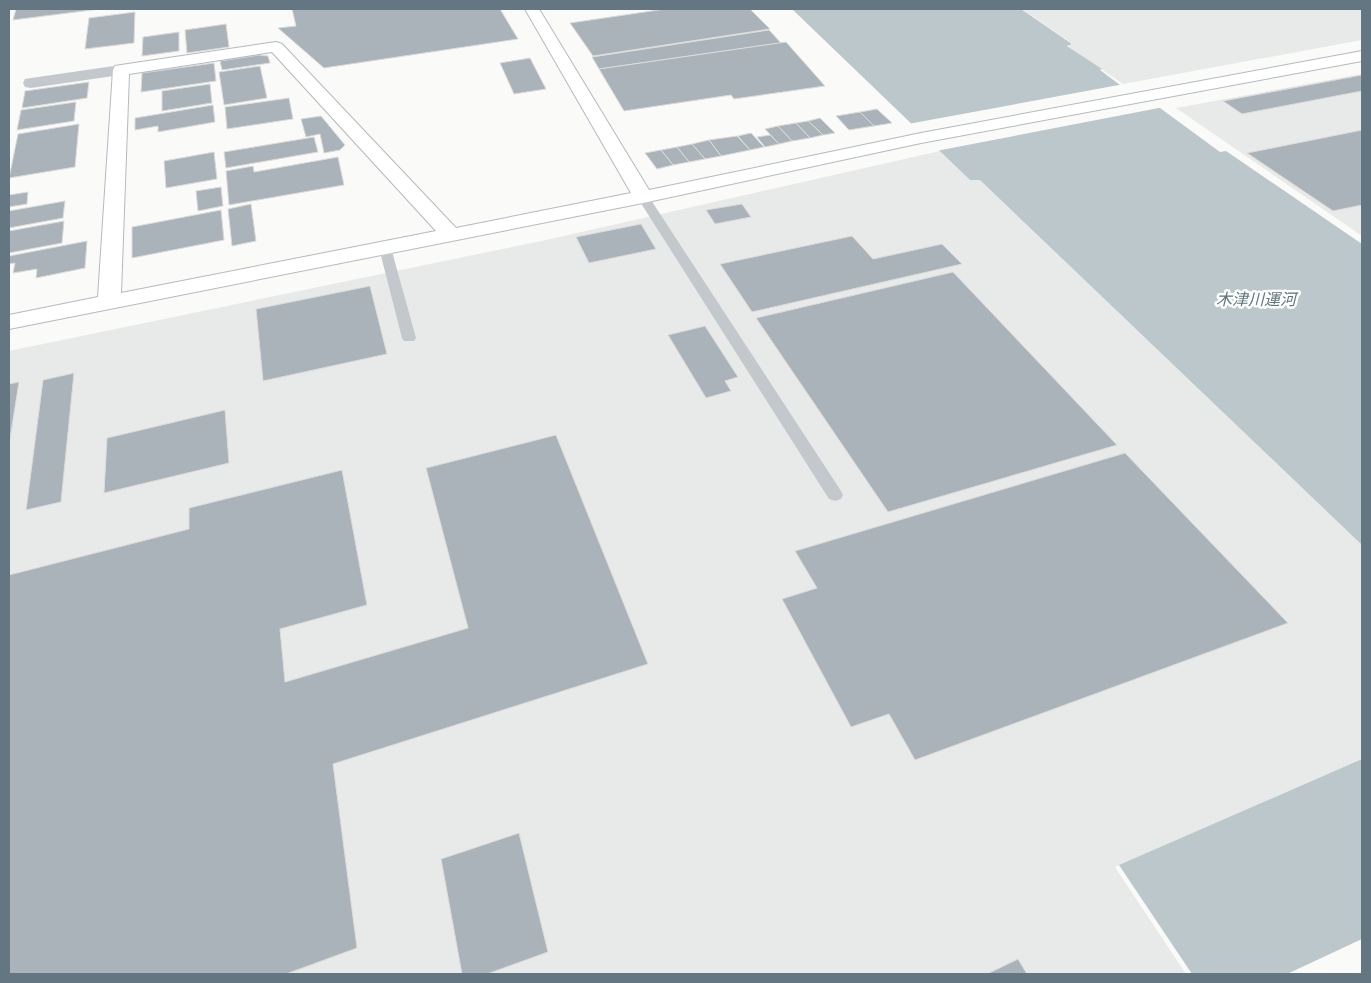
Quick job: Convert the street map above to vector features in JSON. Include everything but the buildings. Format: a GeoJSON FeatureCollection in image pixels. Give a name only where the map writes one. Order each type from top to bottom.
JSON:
{"type":"FeatureCollection","features":[{"type":"Feature","properties":{"kind":"street"},"geometry":{"type":"LineString","coordinates":[[532,9],[643,197]]}},
{"type":"Feature","properties":{"kind":"street"},"geometry":{"type":"LineString","coordinates":[[31,83],[276,47],[451,235]]}},
{"type":"Feature","properties":{"kind":"street"},"geometry":{"type":"LineString","coordinates":[[9,322],[643,197],[921,138],[1362,56]]}},
{"type":"Feature","properties":{"kind":"street"},"geometry":{"type":"LineString","coordinates":[[109,303],[121,70]]}},
{"type":"Feature","properties":{"kind":"lane"},"geometry":{"type":"LineString","coordinates":[[643,197],[835,495]]}},
{"type":"Feature","properties":{"kind":"lane"},"geometry":{"type":"LineString","coordinates":[[385,248],[409,338]]}},
{"type":"Feature","properties":{"kind":"shaded area"},"geometry":{"type":"Polygon","coordinates":[[[1022,9],[1362,9],[1362,40],[1123,84],[1068,46],[1073,44],[1022,9]]]}},
{"type":"Feature","properties":{"kind":"shaded area"},"geometry":{"type":"Polygon","coordinates":[[[1362,74],[1362,236],[1176,108],[1362,74]]]}},
{"type":"Feature","properties":{"kind":"shaded area"},"geometry":{"type":"Polygon","coordinates":[[[940,151],[970,180],[980,179],[1362,545],[1362,759],[1115,867],[1186,974],[9,974],[9,351],[546,240],[940,151]]]}},
{"type":"Feature","properties":{"kind":"water","name":"木津川運河"},"geometry":{"type":"Polygon","coordinates":[[[792,9],[1021,9],[1072,44],[1067,46],[1102,69],[1100,70],[1120,85],[1160,108],[1220,152],[1226,151],[1362,244],[1362,545],[980,180],[970,180],[792,9]]]}},
{"type":"Feature","properties":{"kind":"water"},"geometry":{"type":"Polygon","coordinates":[[[1362,759],[1362,939],[1287,974],[1192,974],[1119,865],[1362,759]]]}},
{"type":"Feature","properties":{"kind":"pier"},"geometry":{"type":"Polygon","coordinates":[[[1124,84],[1164,107],[936,151],[908,124],[1124,84]]]}}]}
